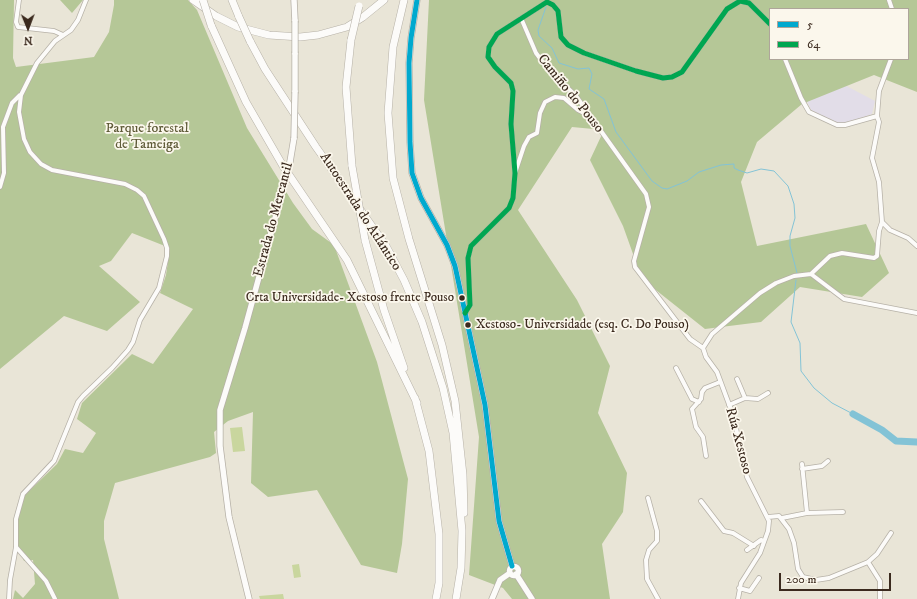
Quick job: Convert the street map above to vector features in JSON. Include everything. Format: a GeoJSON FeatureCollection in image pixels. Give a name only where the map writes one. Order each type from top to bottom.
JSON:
{"type":"FeatureCollection","features":[{"type":"Feature","properties":{"kind":"highway"},"geometry":{"type":"LineString","coordinates":[[193,0],[216,16],[238,27],[254,32],[283,37],[318,35],[346,27],[363,17],[384,0]]}},
{"type":"Feature","properties":{"kind":"highway"},"geometry":{"type":"LineString","coordinates":[[203,0],[211,26],[246,102],[283,166],[347,260],[417,403]]}},
{"type":"Feature","properties":{"kind":"highway","name":"Autoestrada do Atlántico"},"geometry":{"type":"LineString","coordinates":[[232,0],[265,69],[312,141],[386,246],[404,280],[422,322],[444,388],[452,433],[462,531],[461,568],[456,599]]}},
{"type":"Feature","properties":{"kind":"highway"},"geometry":{"type":"LineString","coordinates":[[404,0],[393,47],[388,113],[393,178],[408,239],[442,345],[455,401],[463,475],[464,505],[462,531]]}},
{"type":"Feature","properties":{"kind":"highway"},"geometry":{"type":"LineString","coordinates":[[359,3],[352,40],[346,87],[352,166],[365,240],[384,310],[417,403],[429,451],[439,534],[439,583],[436,599]]}},
{"type":"Feature","properties":{"kind":"street"},"geometry":{"type":"LineString","coordinates":[[19,0],[16,22],[18,27],[54,31],[63,35]]}},
{"type":"Feature","properties":{"kind":"street"},"geometry":{"type":"LineString","coordinates":[[0,187],[4,173],[3,127],[12,103],[21,94],[36,63],[55,41],[71,30],[78,20],[86,0]]}},
{"type":"Feature","properties":{"kind":"street","name":"Estrada do Mercantil"},"geometry":{"type":"LineString","coordinates":[[249,599],[237,554],[227,503],[219,429],[220,410],[245,328],[290,162],[294,138],[294,0]]}},
{"type":"Feature","properties":{"kind":"street"},"geometry":{"type":"LineString","coordinates":[[417,0],[409,63],[411,169],[414,182],[421,198],[453,258],[486,412],[500,521],[512,566],[518,569],[513,574],[500,580],[492,599]]}},
{"type":"Feature","properties":{"kind":"street"},"geometry":{"type":"LineString","coordinates":[[465,313],[470,305],[468,258],[471,246],[509,208],[514,198],[515,173],[511,124],[513,91],[511,83],[495,67],[488,57],[489,47],[497,34],[547,2],[553,5],[558,11],[561,37],[568,45],[584,53],[636,71],[663,78],[672,77],[682,72],[727,9],[740,1],[749,3],[769,23]]}},
{"type":"Feature","properties":{"kind":"street","name":"Camiño do Pouso"},"geometry":{"type":"LineString","coordinates":[[522,18],[536,53],[548,68],[576,96],[646,194],[649,202],[634,261],[635,267],[690,339],[703,348]]}},
{"type":"Feature","properties":{"kind":"street"},"geometry":{"type":"LineString","coordinates":[[785,60],[801,98],[809,112],[837,126],[845,126],[876,116]]}},
{"type":"Feature","properties":{"kind":"street"},"geometry":{"type":"LineString","coordinates":[[703,348],[712,334],[760,293],[782,281],[794,276],[811,274],[830,256],[842,253],[874,258],[878,256],[879,231],[882,222],[879,182],[872,158],[879,122],[876,116],[879,92],[891,60]]}},
{"type":"Feature","properties":{"kind":"street"},"geometry":{"type":"LineString","coordinates":[[9,599],[10,580],[16,547],[16,519],[22,494],[54,461],[78,402],[112,368],[133,342],[140,320],[159,288],[163,276],[167,248],[144,196],[137,190],[125,184],[52,170],[42,164],[30,152],[24,139],[19,112],[21,94]]}},
{"type":"Feature","properties":{"kind":"street"},"geometry":{"type":"LineString","coordinates":[[515,173],[524,146],[529,137],[537,133],[540,113],[545,102],[555,96],[564,98],[578,110],[590,116]]}},
{"type":"Feature","properties":{"kind":"street"},"geometry":{"type":"LineString","coordinates":[[882,222],[890,230],[908,238],[917,246]]}},
{"type":"Feature","properties":{"kind":"street"},"geometry":{"type":"LineString","coordinates":[[811,274],[844,298],[917,313]]}},
{"type":"Feature","properties":{"kind":"street","name":"Rúa Xestoso"},"geometry":{"type":"LineString","coordinates":[[703,348],[706,357],[717,372],[736,424],[745,472],[768,517]]}},
{"type":"Feature","properties":{"kind":"street"},"geometry":{"type":"LineString","coordinates":[[676,368],[692,399],[699,402]]}},
{"type":"Feature","properties":{"kind":"street"},"geometry":{"type":"LineString","coordinates":[[737,379],[745,398]]}},
{"type":"Feature","properties":{"kind":"street"},"geometry":{"type":"LineString","coordinates":[[706,456],[703,437],[696,427],[692,409],[699,402],[705,388],[720,382]]}},
{"type":"Feature","properties":{"kind":"street"},"geometry":{"type":"LineString","coordinates":[[729,405],[745,398],[758,399],[768,393]]}},
{"type":"Feature","properties":{"kind":"street"},"geometry":{"type":"LineString","coordinates":[[807,513],[802,467],[822,466],[828,460]]}},
{"type":"Feature","properties":{"kind":"street"},"geometry":{"type":"LineString","coordinates":[[648,498],[657,531],[657,541],[649,550],[646,560],[647,578],[658,599]]}},
{"type":"Feature","properties":{"kind":"street"},"geometry":{"type":"LineString","coordinates":[[701,502],[722,530],[754,546]]}},
{"type":"Feature","properties":{"kind":"street"},"geometry":{"type":"LineString","coordinates":[[782,518],[807,513],[843,512]]}},
{"type":"Feature","properties":{"kind":"street"},"geometry":{"type":"LineString","coordinates":[[738,599],[739,588],[743,579],[760,553],[769,526],[768,517],[776,515],[782,518],[792,534],[798,569],[803,577],[823,580],[868,562],[877,554],[891,533]]}},
{"type":"Feature","properties":{"kind":"street"},"geometry":{"type":"LineString","coordinates":[[747,550],[761,540],[764,541]]}},
{"type":"Feature","properties":{"kind":"street"},"geometry":{"type":"LineString","coordinates":[[16,547],[46,581],[55,599]]}},
{"type":"Feature","properties":{"kind":"street"},"geometry":{"type":"LineString","coordinates":[[868,562],[880,581],[880,599]]}},
{"type":"Feature","properties":{"kind":"street"},"geometry":{"type":"LineString","coordinates":[[513,574],[532,599]]}},
{"type":"Feature","properties":{"kind":"street"},"geometry":{"type":"LineString","coordinates":[[739,588],[750,591],[759,578]]}},
{"type":"Feature","properties":{"kind":"shaded area"},"geometry":{"type":"Polygon","coordinates":[[[835,80],[875,101],[872,114],[847,123],[836,123],[811,110],[801,88],[835,80]]]}},
{"type":"Feature","properties":{"kind":"green space","name":"Parque forestal de Tameiga"},"geometry":{"type":"Polygon","coordinates":[[[0,0],[14,0],[13,58],[16,67],[94,57],[109,32],[114,0],[188,0],[197,10],[247,128],[293,203],[312,229],[334,245],[377,362],[408,479],[402,544],[397,573],[361,565],[317,490],[268,497],[251,483],[253,412],[228,421],[214,432],[216,453],[210,457],[115,483],[104,521],[104,539],[119,599],[13,599],[15,590],[23,598],[35,584],[33,560],[24,561],[18,546],[18,519],[24,496],[57,464],[65,449],[83,453],[96,433],[77,419],[82,403],[132,354],[153,364],[193,309],[160,293],[166,275],[170,248],[132,233],[111,261],[99,266],[140,302],[107,331],[64,316],[0,369],[0,0]]]}},
{"type":"Feature","properties":{"kind":"green space"},"geometry":{"type":"Polygon","coordinates":[[[60,0],[83,0],[72,13],[60,0]]]}},
{"type":"Feature","properties":{"kind":"green space"},"geometry":{"type":"Polygon","coordinates":[[[429,0],[917,0],[917,92],[874,75],[802,104],[757,142],[741,182],[757,246],[866,224],[889,273],[862,297],[800,287],[761,322],[705,329],[642,279],[623,226],[590,160],[604,130],[572,127],[518,210],[577,300],[610,366],[598,413],[627,473],[623,512],[602,544],[610,599],[512,599],[503,588],[469,575],[479,437],[424,100],[429,0]]]}},
{"type":"Feature","properties":{"kind":"green space"},"geometry":{"type":"Polygon","coordinates":[[[242,427],[245,451],[233,452],[230,428],[242,427]]]}},
{"type":"Feature","properties":{"kind":"green space"},"geometry":{"type":"Polygon","coordinates":[[[299,564],[301,577],[294,578],[292,565],[299,564]]]}},
{"type":"Feature","properties":{"kind":"green space"},"geometry":{"type":"Polygon","coordinates":[[[283,594],[284,599],[260,599],[259,596],[283,594]]]}},
{"type":"Feature","properties":{"kind":"waterway"},"geometry":{"type":"LineString","coordinates":[[546,7],[538,30],[539,36],[552,48],[559,63],[578,69],[589,68],[592,74],[589,89],[604,99],[616,132],[652,181],[662,188],[667,189],[687,181],[699,172],[721,165],[734,164],[734,168],[747,173],[761,169],[774,171],[788,186],[794,204],[795,218],[790,236],[790,246],[797,273]]}},
{"type":"Feature","properties":{"kind":"waterway"},"geometry":{"type":"LineString","coordinates":[[796,280],[791,322],[800,343],[801,371],[814,388],[832,403],[853,414]]}},
{"type":"Feature","properties":{"kind":"waterway"},"geometry":{"type":"LineString","coordinates":[[853,414],[882,430],[896,441],[917,442]]}},
{"type":"Feature","properties":{"kind":"transit line","name":"5"},"geometry":{"type":"LineString","coordinates":[[417,0],[409,63],[412,173],[421,198],[447,245],[455,266],[485,405],[499,521],[512,566]]}},
{"type":"Feature","properties":{"kind":"transit line","name":"64"},"geometry":{"type":"LineString","coordinates":[[465,313],[470,305],[468,258],[471,246],[509,208],[513,198],[515,173],[511,124],[513,91],[511,83],[495,67],[488,57],[489,47],[497,34],[547,2],[553,5],[558,11],[561,37],[568,45],[584,53],[636,71],[663,78],[672,77],[682,72],[727,9],[740,1],[749,3],[769,23]]}},
{"type":"Feature","properties":{"kind":"place","name":"Crta Universidade- Xestoso frente Pouso"},"geometry":{"type":"Point","coordinates":[462,298]}},
{"type":"Feature","properties":{"kind":"place","name":"Xestoso- Universidade (esq. C. Do Pouso)"},"geometry":{"type":"Point","coordinates":[468,325]}}]}
